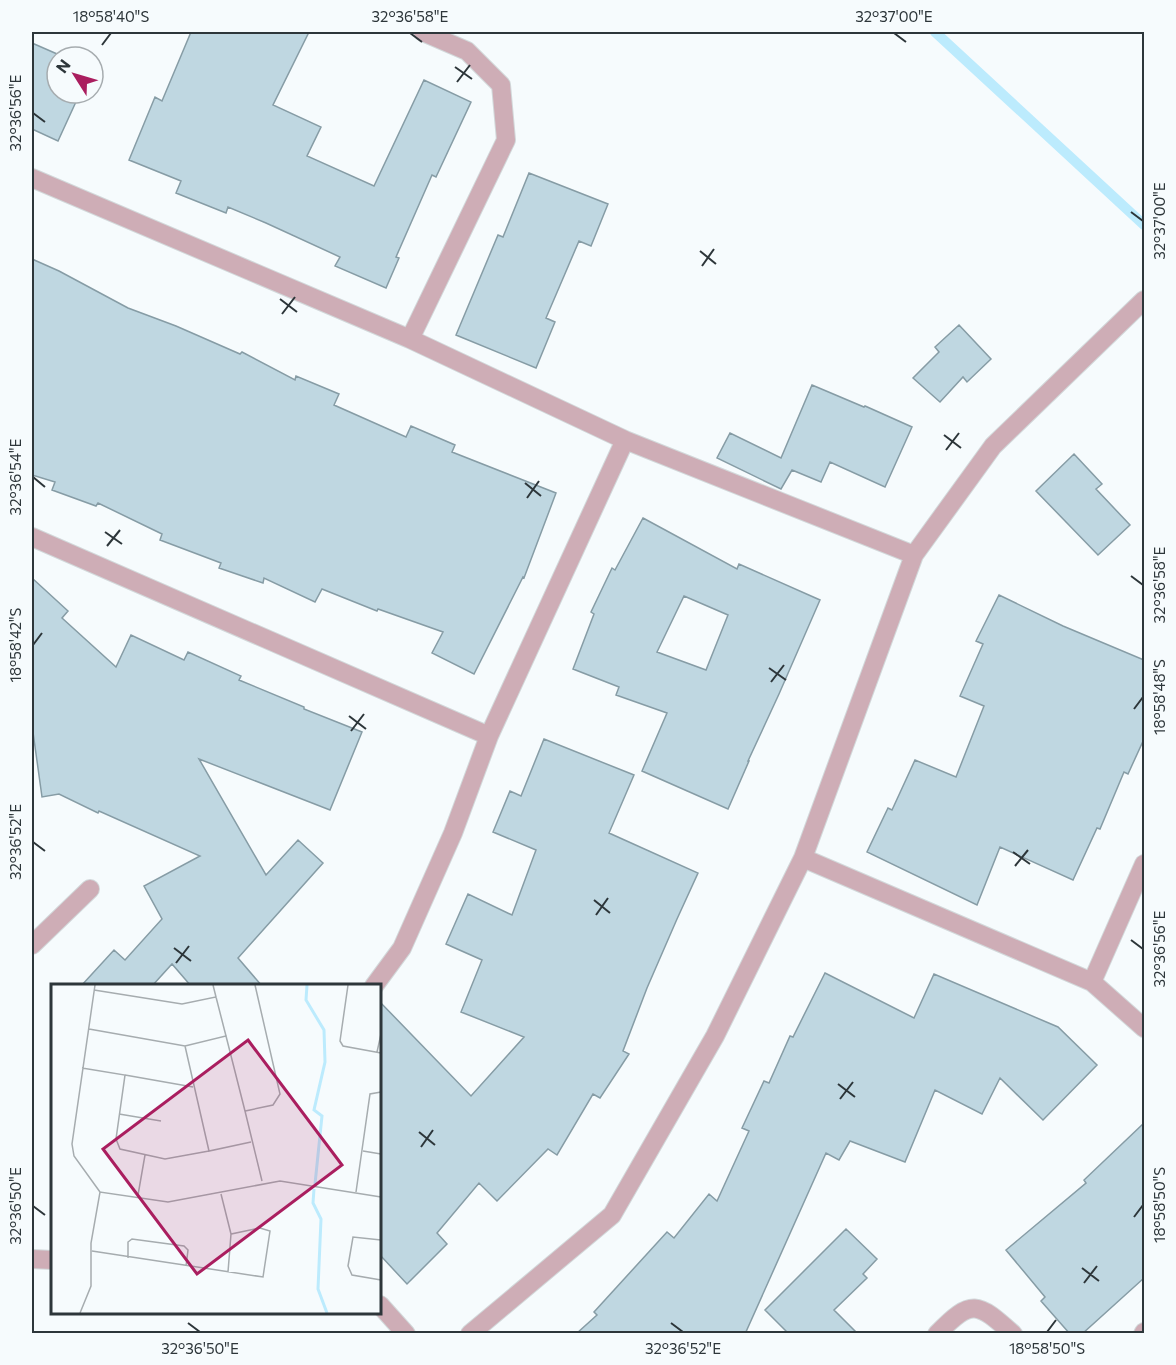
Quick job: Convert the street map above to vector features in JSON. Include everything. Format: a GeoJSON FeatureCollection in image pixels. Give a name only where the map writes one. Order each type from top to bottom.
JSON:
{"type":"FeatureCollection","features":[{"type":"Feature","properties":{"kind":"street"},"geometry":{"type":"LineString","coordinates":[[410,339],[506,140],[501,85],[467,51],[423,32]]}},
{"type":"Feature","properties":{"kind":"street"},"geometry":{"type":"LineString","coordinates":[[32,178],[410,339],[625,440],[914,555]]}},
{"type":"Feature","properties":{"kind":"street"},"geometry":{"type":"LineString","coordinates":[[470,1334],[612,1215],[715,1036],[803,858],[914,555],[993,446],[1144,300]]}},
{"type":"Feature","properties":{"kind":"street"},"geometry":{"type":"LineString","coordinates":[[375,984],[402,948],[453,833],[489,736],[625,440]]}},
{"type":"Feature","properties":{"kind":"street"},"geometry":{"type":"LineString","coordinates":[[32,538],[489,736]]}},
{"type":"Feature","properties":{"kind":"street"},"geometry":{"type":"LineString","coordinates":[[803,858],[1092,982],[1144,1028]]}},
{"type":"Feature","properties":{"kind":"street"},"geometry":{"type":"LineString","coordinates":[[1092,982],[1144,864]]}},
{"type":"Feature","properties":{"kind":"street"},"geometry":{"type":"LineString","coordinates":[[32,945],[90,889]]}},
{"type":"Feature","properties":{"kind":"street"},"geometry":{"type":"LineString","coordinates":[[32,1258],[51,1260]]}},
{"type":"Feature","properties":{"kind":"street"},"geometry":{"type":"LineString","coordinates":[[381,1306],[406,1334]]}},
{"type":"Feature","properties":{"kind":"street"},"geometry":{"type":"LineString","coordinates":[[937,1334],[959,1313],[976,1308],[989,1313],[1013,1334]]}},
{"type":"Feature","properties":{"kind":"building"},"geometry":{"type":"Polygon","coordinates":[[[191,32],[309,32],[273,105],[321,127],[307,156],[374,186],[424,80],[471,102],[436,177],[432,175],[396,257],[399,258],[386,288],[335,266],[340,257],[266,223],[228,207],[226,213],[176,193],[181,181],[129,160],[155,97],[162,101],[191,32]]]}},
{"type":"Feature","properties":{"kind":"building"},"geometry":{"type":"Polygon","coordinates":[[[32,43],[45,49],[45,105],[74,105],[58,141],[32,129],[32,43]]]}},
{"type":"Feature","properties":{"kind":"building"},"geometry":{"type":"Polygon","coordinates":[[[529,173],[608,204],[591,246],[579,241],[546,318],[555,322],[536,368],[456,335],[498,235],[503,237],[529,173]]]}},
{"type":"Feature","properties":{"kind":"building"},"geometry":{"type":"Polygon","coordinates":[[[32,259],[128,308],[240,354],[242,352],[295,380],[296,376],[339,394],[334,405],[406,437],[411,426],[455,445],[452,452],[556,493],[524,578],[474,674],[432,653],[443,632],[378,609],[377,611],[322,589],[315,602],[264,578],[263,583],[219,568],[221,563],[160,540],[162,534],[98,503],[96,506],[52,490],[55,482],[32,475],[32,259]]]}},
{"type":"Feature","properties":{"kind":"building"},"geometry":{"type":"Polygon","coordinates":[[[959,325],[991,359],[967,382],[963,377],[940,402],[913,378],[939,352],[935,347],[959,325]]]}},
{"type":"Feature","properties":{"kind":"building"},"geometry":{"type":"Polygon","coordinates":[[[812,385],[912,427],[885,487],[830,462],[821,482],[792,470],[781,489],[717,458],[730,433],[781,458],[812,385]]]}},
{"type":"Feature","properties":{"kind":"building"},"geometry":{"type":"Polygon","coordinates":[[[1074,454],[1102,484],[1096,489],[1130,525],[1098,555],[1036,491],[1074,454]]]}},
{"type":"Feature","properties":{"kind":"building"},"geometry":{"type":"Polygon","coordinates":[[[643,518],[737,569],[739,564],[820,600],[728,809],[642,771],[667,713],[616,695],[619,687],[573,669],[594,614],[591,612],[612,568],[615,570],[643,518]],[[684,596],[657,652],[706,670],[728,615],[684,596]]]}},
{"type":"Feature","properties":{"kind":"building"},"geometry":{"type":"Polygon","coordinates":[[[32,578],[68,611],[62,618],[116,667],[131,635],[184,660],[188,652],[241,676],[239,680],[362,732],[330,810],[199,759],[266,875],[298,840],[323,863],[238,958],[260,984],[189,984],[172,964],[154,984],[83,984],[114,950],[125,960],[162,919],[144,886],[200,856],[59,794],[42,797],[32,725],[32,578]]]}},
{"type":"Feature","properties":{"kind":"building"},"geometry":{"type":"Polygon","coordinates":[[[999,595],[1063,626],[1144,660],[1144,739],[1128,774],[1124,772],[1100,829],[1097,828],[1073,880],[1000,847],[977,905],[867,852],[888,808],[892,810],[915,760],[956,777],[984,706],[960,696],[983,644],[976,641],[999,595]]]}},
{"type":"Feature","properties":{"kind":"building"},"geometry":{"type":"Polygon","coordinates":[[[544,739],[634,775],[609,833],[698,873],[647,988],[623,1051],[629,1054],[600,1098],[593,1094],[557,1155],[548,1149],[497,1201],[479,1183],[437,1233],[447,1244],[407,1284],[381,1256],[381,1003],[471,1096],[524,1037],[461,1012],[482,960],[446,944],[468,894],[512,915],[536,850],[493,832],[510,791],[521,796],[544,739]]]}},
{"type":"Feature","properties":{"kind":"building"},"geometry":{"type":"Polygon","coordinates":[[[825,973],[914,1018],[934,974],[1058,1027],[1097,1065],[1043,1120],[1000,1078],[982,1114],[935,1090],[905,1162],[850,1141],[839,1160],[826,1153],[745,1334],[576,1334],[597,1315],[594,1312],[667,1232],[674,1238],[709,1194],[717,1201],[749,1131],[742,1128],[764,1081],[769,1083],[790,1036],[793,1037],[825,973]]]}},
{"type":"Feature","properties":{"kind":"building"},"geometry":{"type":"Polygon","coordinates":[[[1144,1123],[1144,1278],[1082,1334],[1070,1334],[1041,1301],[1045,1297],[1006,1250],[1086,1183],[1084,1180],[1144,1123]]]}},
{"type":"Feature","properties":{"kind":"building"},"geometry":{"type":"Polygon","coordinates":[[[846,1229],[877,1259],[863,1274],[867,1278],[834,1310],[858,1334],[789,1334],[765,1310],[846,1229]]]}},
{"type":"Feature","properties":{"kind":"waterway"},"geometry":{"type":"LineString","coordinates":[[935,32],[1144,225]]}}]}
